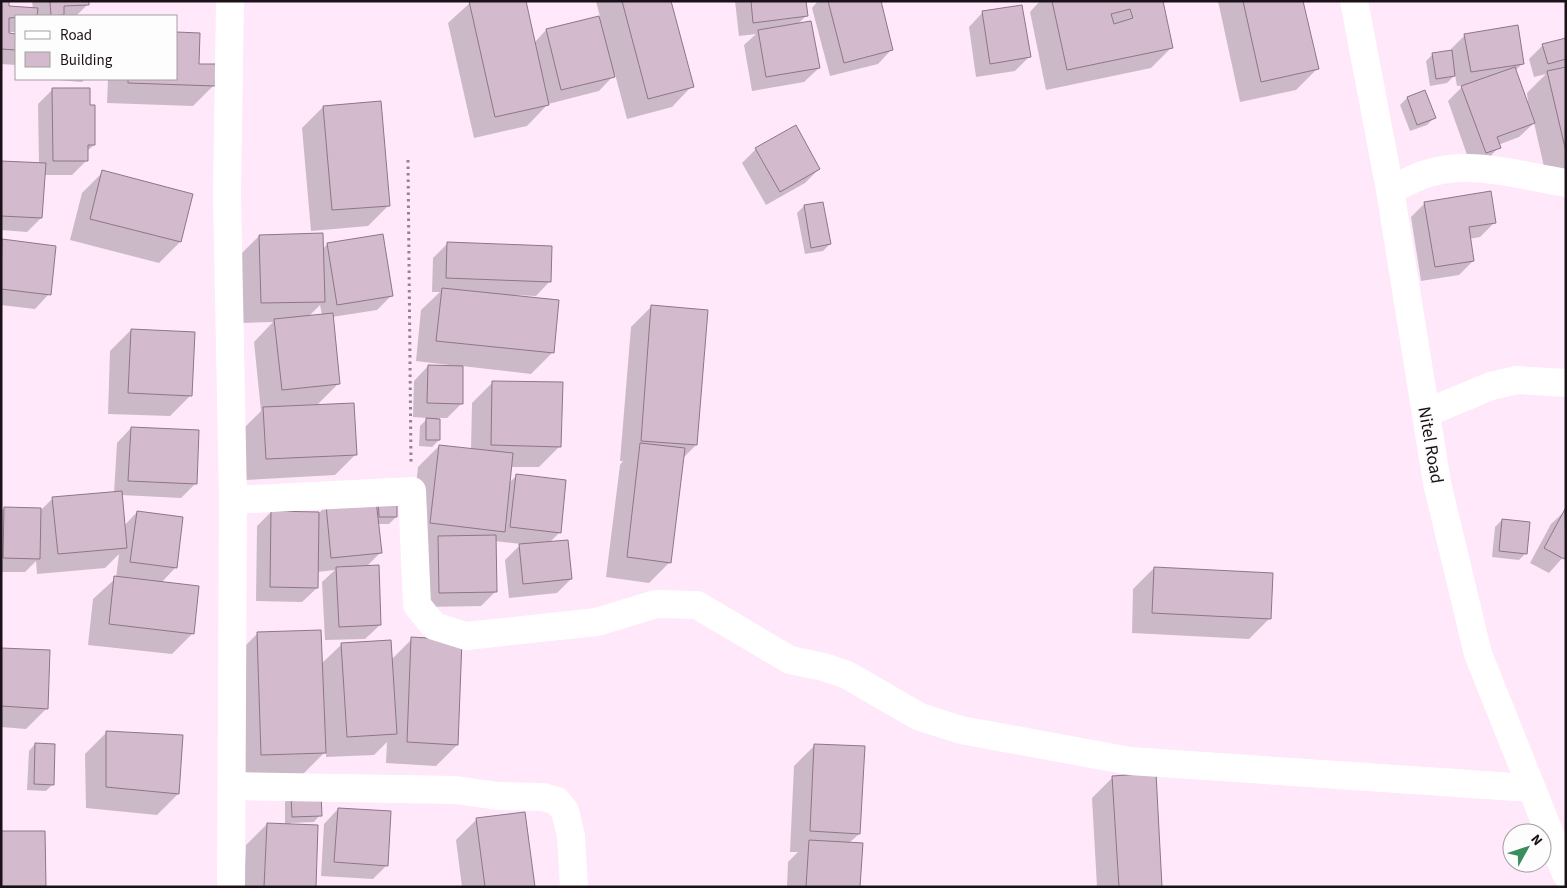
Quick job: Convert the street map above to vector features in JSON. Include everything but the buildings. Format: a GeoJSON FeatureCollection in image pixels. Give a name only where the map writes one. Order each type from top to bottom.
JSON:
{"type":"FeatureCollection","features":[{"type":"Feature","properties":{"kind":"street"},"geometry":{"type":"LineString","coordinates":[[230,1],[226,194],[233,500],[231,887]]}},
{"type":"Feature","properties":{"kind":"street","name":"Nitel Road"},"geometry":{"type":"LineString","coordinates":[[1354,1],[1390,190],[1437,484],[1478,654],[1566,874]]}},
{"type":"Feature","properties":{"kind":"street"},"geometry":{"type":"LineString","coordinates":[[1390,190],[1431,172],[1456,168],[1491,170],[1566,183]]}},
{"type":"Feature","properties":{"kind":"street"},"geometry":{"type":"LineString","coordinates":[[1426,413],[1491,386],[1517,380],[1566,383]]}},
{"type":"Feature","properties":{"kind":"street"},"geometry":{"type":"LineString","coordinates":[[233,500],[412,491],[417,605],[434,626],[466,636],[597,622],[656,604],[697,605],[790,660],[824,667],[846,675],[920,717],[961,730],[1130,761],[1531,788]]}},
{"type":"Feature","properties":{"kind":"street"},"geometry":{"type":"LineString","coordinates":[[232,786],[456,790],[498,796],[543,797],[557,801],[566,811],[571,836],[574,887]]}},
{"type":"Feature","properties":{"kind":"path"},"geometry":{"type":"LineString","coordinates":[[408,160],[412,491]]}}]}
